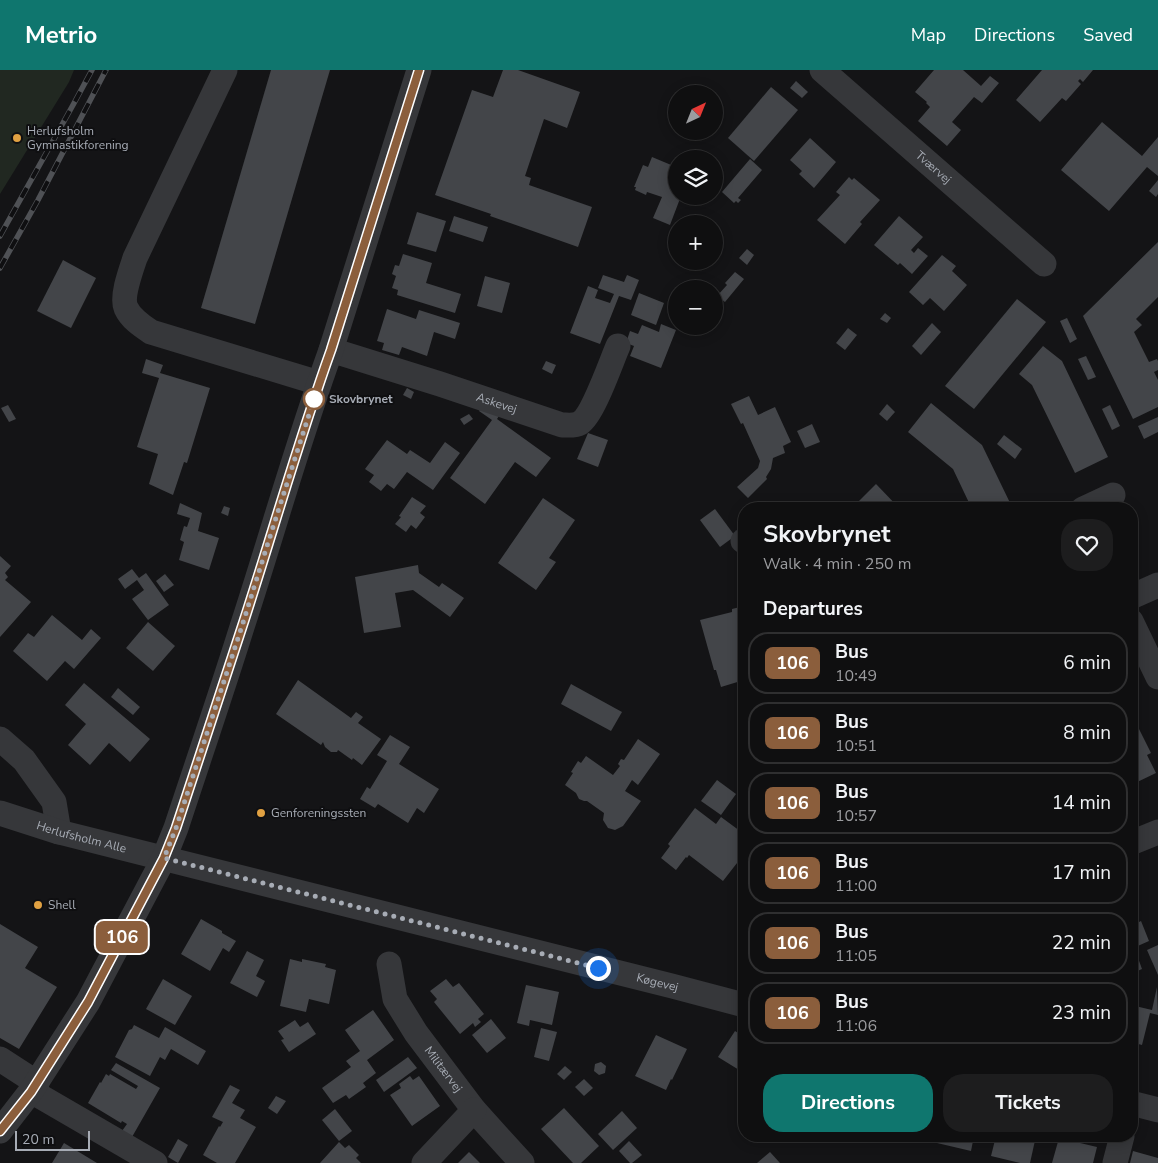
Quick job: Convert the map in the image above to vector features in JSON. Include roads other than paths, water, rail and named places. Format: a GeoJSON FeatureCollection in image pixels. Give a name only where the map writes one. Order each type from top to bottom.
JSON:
{"type":"FeatureCollection","features":[{"type":"Feature","properties":{"kind":"street"},"geometry":{"type":"LineString","coordinates":[[225,70],[135,258],[126,283],[125,306],[136,321],[151,332],[319,383]]}},
{"type":"Feature","properties":{"kind":"street"},"geometry":{"type":"LineString","coordinates":[[0,1131],[34,1087],[88,1002],[164,858],[176,828],[331,350],[419,70]]}},
{"type":"Feature","properties":{"kind":"street","name":"Tværvej"},"geometry":{"type":"LineString","coordinates":[[822,70],[1044,264]]}},
{"type":"Feature","properties":{"kind":"street","name":"Askevej"},"geometry":{"type":"LineString","coordinates":[[331,350],[562,425],[573,425],[580,423],[586,418],[592,408],[618,346]]}},
{"type":"Feature","properties":{"kind":"street"},"geometry":{"type":"LineString","coordinates":[[1098,502],[1113,495]]}},
{"type":"Feature","properties":{"kind":"street"},"geometry":{"type":"LineString","coordinates":[[1138,594],[1158,585]]}},
{"type":"Feature","properties":{"kind":"street"},"geometry":{"type":"LineString","coordinates":[[1138,636],[1158,677]]}},
{"type":"Feature","properties":{"kind":"street"},"geometry":{"type":"LineString","coordinates":[[0,739],[24,760],[54,802],[59,832]]}},
{"type":"Feature","properties":{"kind":"street","name":"Herlufsholm Alle"},"geometry":{"type":"LineString","coordinates":[[0,813],[59,832],[164,858]]}},
{"type":"Feature","properties":{"kind":"street"},"geometry":{"type":"LineString","coordinates":[[1138,840],[1158,832]]}},
{"type":"Feature","properties":{"kind":"street","name":"Køgevej"},"geometry":{"type":"LineString","coordinates":[[164,858],[738,1003]]}},
{"type":"Feature","properties":{"kind":"street","name":"Militærvej"},"geometry":{"type":"LineString","coordinates":[[389,964],[395,999],[416,1032],[474,1110],[522,1163]]}},
{"type":"Feature","properties":{"kind":"street"},"geometry":{"type":"LineString","coordinates":[[0,1059],[34,1087],[155,1163]]}},
{"type":"Feature","properties":{"kind":"street"},"geometry":{"type":"LineString","coordinates":[[1138,1106],[1158,1110]]}},
{"type":"Feature","properties":{"kind":"street"},"geometry":{"type":"LineString","coordinates":[[424,1163],[474,1110]]}},
{"type":"Feature","properties":{"kind":"street"},"geometry":{"type":"LineString","coordinates":[[1115,1163],[1120,1142]]}},
{"type":"Feature","properties":{"kind":"railway"},"geometry":{"type":"LineString","coordinates":[[0,236],[92,70]]}},
{"type":"Feature","properties":{"kind":"railway"},"geometry":{"type":"LineString","coordinates":[[0,268],[106,70]]}},
{"type":"Feature","properties":{"kind":"place","name":"Herlufsholm Gymnastikforening"},"geometry":{"type":"Point","coordinates":[17,138]}},
{"type":"Feature","properties":{"kind":"place","name":"Skovbrynet"},"geometry":{"type":"Point","coordinates":[314,399]}},
{"type":"Feature","properties":{"kind":"place","name":"Genforeningssten"},"geometry":{"type":"Point","coordinates":[261,813]}},
{"type":"Feature","properties":{"kind":"place","name":"Shell"},"geometry":{"type":"Point","coordinates":[38,905]}}]}
